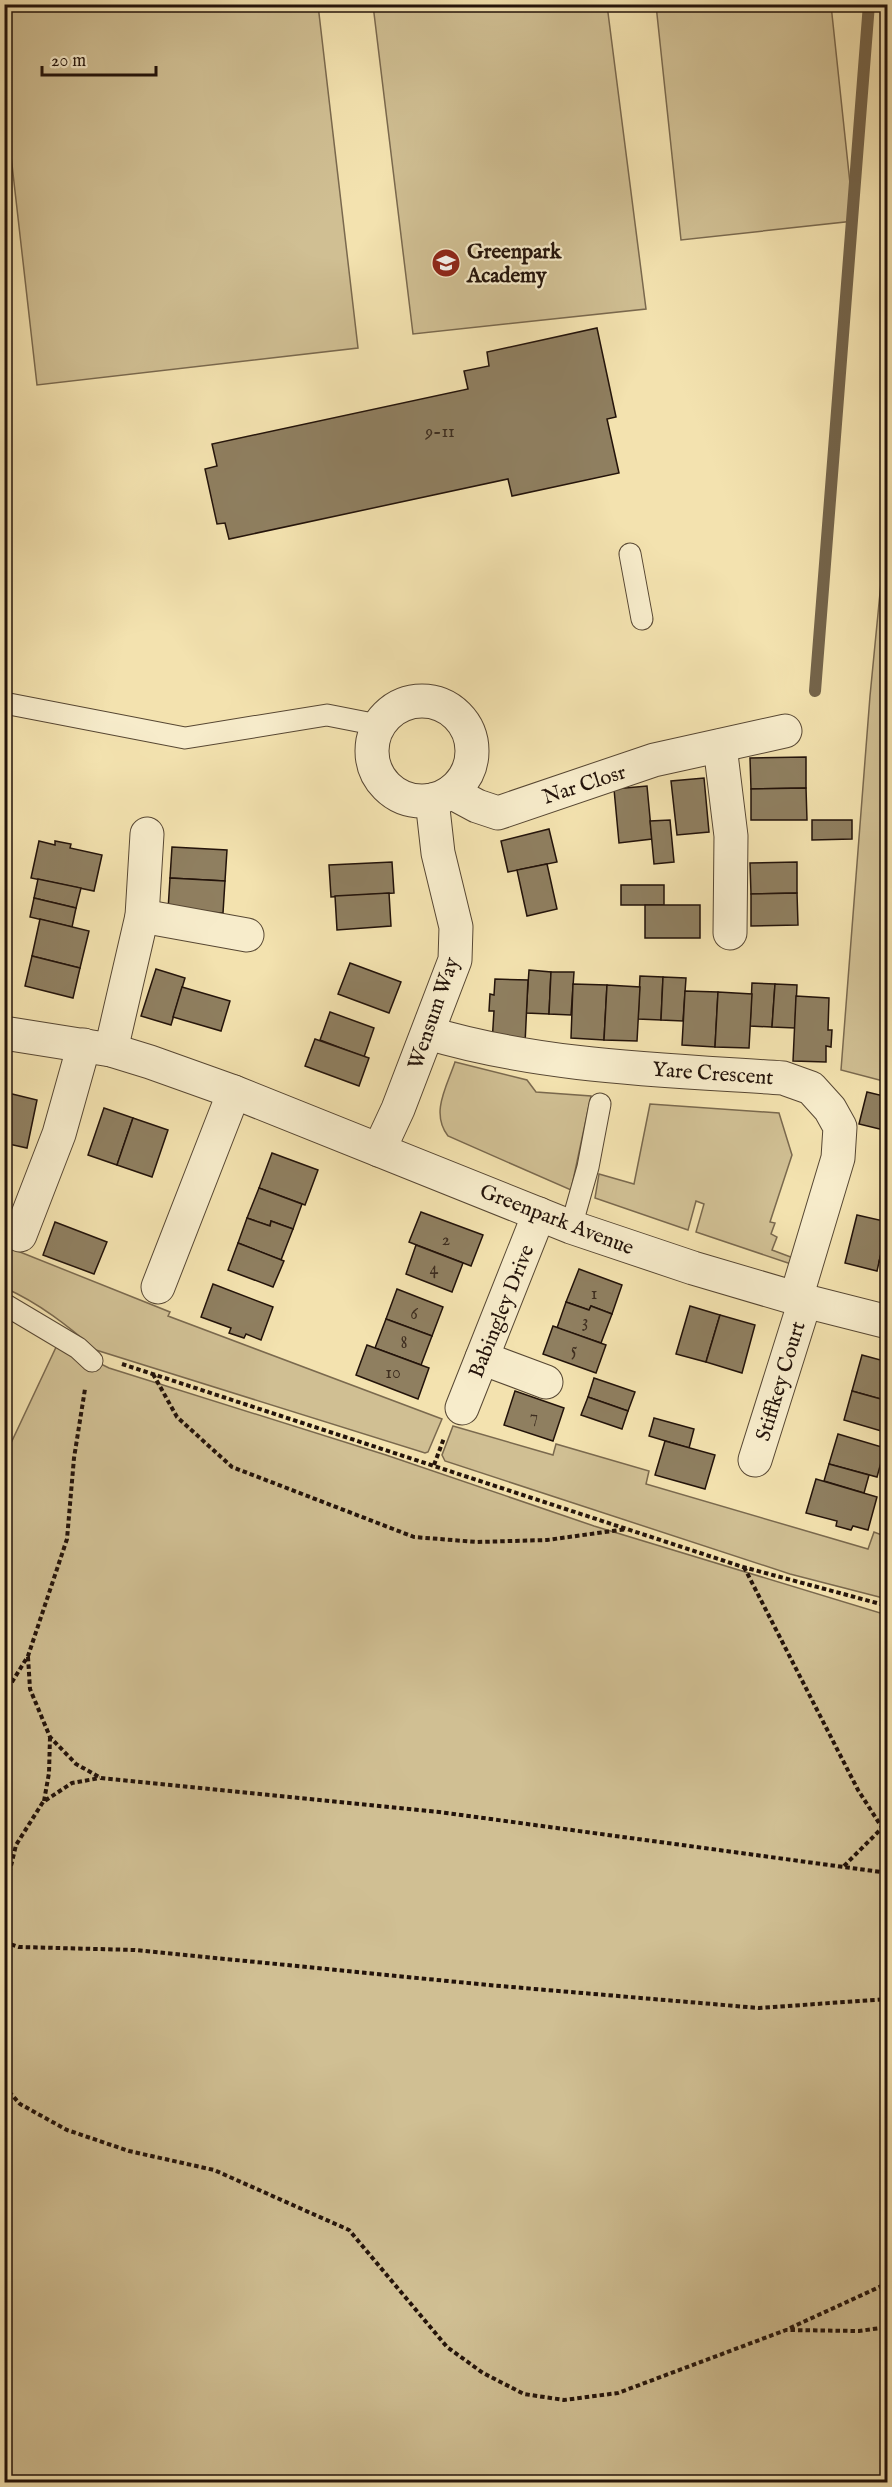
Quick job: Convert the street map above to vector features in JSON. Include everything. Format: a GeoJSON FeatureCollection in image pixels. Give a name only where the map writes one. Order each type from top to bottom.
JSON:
{"type":"FeatureCollection","features":[{"type":"Feature","properties":{"kind":"street"},"geometry":{"type":"LineString","coordinates":[[414,701],[437,703],[456,714],[469,732],[472,754],[466,775],[441,796],[408,800],[388,789],[374,770],[371,747],[378,725],[393,708],[414,701]]}},
{"type":"Feature","properties":{"kind":"street","name":"Nar Closr"},"geometry":{"type":"LineString","coordinates":[[441,796],[498,813],[654,760],[785,731]]}},
{"type":"Feature","properties":{"kind":"street"},"geometry":{"type":"LineString","coordinates":[[720,746],[731,836],[730,933]]}},
{"type":"Feature","properties":{"kind":"street","name":"Wensum Way"},"geometry":{"type":"LineString","coordinates":[[379,1149],[398,1109],[455,960],[456,927],[438,853],[441,796]]}},
{"type":"Feature","properties":{"kind":"street"},"geometry":{"type":"LineString","coordinates":[[20,1235],[59,1134],[98,1048],[142,916],[147,834]]}},
{"type":"Feature","properties":{"kind":"street"},"geometry":{"type":"LineString","coordinates":[[142,916],[247,935]]}},
{"type":"Feature","properties":{"kind":"street","name":"Yare Crescent"},"geometry":{"type":"LineString","coordinates":[[428,1033],[459,1042],[553,1060],[783,1078],[811,1089],[830,1109],[840,1127],[838,1158],[800,1300]]}},
{"type":"Feature","properties":{"kind":"street","name":"Greenpark Avenue"},"geometry":{"type":"LineString","coordinates":[[4,1034],[98,1048],[234,1092],[572,1227],[693,1268],[800,1300],[888,1322]]}},
{"type":"Feature","properties":{"kind":"street"},"geometry":{"type":"LineString","coordinates":[[158,1287],[234,1092]]}},
{"type":"Feature","properties":{"kind":"street","name":"Babingley Drive"},"geometry":{"type":"LineString","coordinates":[[462,1408],[539,1214]]}},
{"type":"Feature","properties":{"kind":"street","name":"Stiffkey Court"},"geometry":{"type":"LineString","coordinates":[[755,1460],[800,1300]]}},
{"type":"Feature","properties":{"kind":"street"},"geometry":{"type":"LineString","coordinates":[[482,1358],[546,1382]]}},
{"type":"Feature","properties":{"kind":"lane"},"geometry":{"type":"LineString","coordinates":[[630,554],[642,619]]}},
{"type":"Feature","properties":{"kind":"lane"},"geometry":{"type":"LineString","coordinates":[[4,703],[185,738],[327,715],[378,725]]}},
{"type":"Feature","properties":{"kind":"lane"},"geometry":{"type":"LineString","coordinates":[[572,1227],[588,1167],[600,1104]]}},
{"type":"Feature","properties":{"kind":"lane"},"geometry":{"type":"LineString","coordinates":[[4,1304],[78,1348],[92,1361]]}},
{"type":"Feature","properties":{"kind":"path"},"geometry":{"type":"LineString","coordinates":[[4,1695],[28,1656],[67,1539],[76,1447],[92,1361]]}},
{"type":"Feature","properties":{"kind":"path"},"geometry":{"type":"LineString","coordinates":[[627,1528],[547,1540],[477,1542],[414,1537],[232,1467],[177,1416],[152,1373],[627,1528],[743,1567],[888,1606]]}},
{"type":"Feature","properties":{"kind":"path"},"geometry":{"type":"LineString","coordinates":[[743,1567],[809,1698],[881,1829],[888,1837]]}},
{"type":"Feature","properties":{"kind":"path"},"geometry":{"type":"LineString","coordinates":[[28,1656],[30,1689],[50,1737],[75,1764],[101,1778]]}},
{"type":"Feature","properties":{"kind":"path"},"geometry":{"type":"LineString","coordinates":[[44,1802],[50,1737]]}},
{"type":"Feature","properties":{"kind":"path"},"geometry":{"type":"LineString","coordinates":[[4,1895],[16,1845],[44,1802],[72,1783],[101,1778],[439,1812],[888,1873]]}},
{"type":"Feature","properties":{"kind":"path"},"geometry":{"type":"LineString","coordinates":[[844,1867],[881,1829]]}},
{"type":"Feature","properties":{"kind":"path"},"geometry":{"type":"LineString","coordinates":[[4,1942],[19,1947],[135,1950],[242,1959],[488,1985],[759,2008],[888,1999]]}},
{"type":"Feature","properties":{"kind":"path"},"geometry":{"type":"LineString","coordinates":[[4,2086],[20,2104],[67,2130],[129,2151],[214,2170],[349,2230],[447,2347],[483,2373],[524,2394],[564,2400],[618,2393],[786,2330],[888,2283]]}},
{"type":"Feature","properties":{"kind":"path"},"geometry":{"type":"LineString","coordinates":[[786,2330],[859,2331],[888,2327]]}},
{"type":"Feature","properties":{"kind":"shaded area"},"geometry":{"type":"Polygon","coordinates":[[[4,5],[318,5],[358,348],[37,385],[5,103],[4,5]]]}},
{"type":"Feature","properties":{"kind":"shaded area"},"geometry":{"type":"Polygon","coordinates":[[[373,5],[607,5],[646,309],[413,334],[373,5]]]}},
{"type":"Feature","properties":{"kind":"shaded area"},"geometry":{"type":"Polygon","coordinates":[[[656,5],[831,5],[854,221],[681,240],[656,5]]]}},
{"type":"Feature","properties":{"kind":"shaded area"},"geometry":{"type":"Polygon","coordinates":[[[887,521],[887,1082],[841,1070],[870,696],[887,521]]]}},
{"type":"Feature","properties":{"kind":"shaded area"},"geometry":{"type":"Polygon","coordinates":[[[455,1062],[527,1080],[536,1092],[591,1096],[571,1190],[448,1136],[440,1118],[440,1109],[455,1062]]]}},
{"type":"Feature","properties":{"kind":"shaded area"},"geometry":{"type":"Polygon","coordinates":[[[650,1104],[779,1113],[792,1155],[770,1222],[775,1223],[771,1234],[777,1237],[772,1250],[796,1259],[794,1265],[696,1232],[704,1204],[696,1201],[688,1230],[595,1198],[599,1174],[634,1184],[650,1104]]]}},
{"type":"Feature","properties":{"kind":"shaded area"},"geometry":{"type":"Polygon","coordinates":[[[5,1246],[170,1312],[168,1316],[442,1419],[428,1452],[425,1453],[96,1350],[53,1316],[5,1288],[5,1246]]]}},
{"type":"Feature","properties":{"kind":"shaded area"},"geometry":{"type":"Polygon","coordinates":[[[58,1343],[109,1368],[386,1455],[594,1526],[887,1615],[887,2482],[5,2482],[4,1458],[58,1343]]]}},
{"type":"Feature","properties":{"kind":"shaded area"},"geometry":{"type":"Polygon","coordinates":[[[453,1426],[553,1455],[556,1444],[649,1471],[646,1484],[868,1549],[874,1532],[887,1537],[887,1599],[790,1574],[445,1461],[442,1455],[453,1426]]]}},
{"type":"Feature","properties":{"kind":"building","name":"Greenpark Academy"},"geometry":{"type":"Polygon","coordinates":[[[597,328],[616,417],[607,419],[619,473],[512,496],[508,479],[229,539],[225,523],[217,524],[205,469],[217,466],[212,444],[468,389],[464,371],[489,366],[487,352],[597,328]]]}},
{"type":"Feature","properties":{"kind":"building"},"geometry":{"type":"Polygon","coordinates":[[[806,757],[806,788],[751,789],[750,758],[806,757]]]}},
{"type":"Feature","properties":{"kind":"building"},"geometry":{"type":"Polygon","coordinates":[[[704,778],[709,832],[677,835],[671,781],[704,778]]]}},
{"type":"Feature","properties":{"kind":"building"},"geometry":{"type":"Polygon","coordinates":[[[647,786],[652,839],[619,843],[614,789],[647,786]]]}},
{"type":"Feature","properties":{"kind":"building"},"geometry":{"type":"Polygon","coordinates":[[[806,788],[807,820],[751,820],[751,789],[806,788]]]}},
{"type":"Feature","properties":{"kind":"building"},"geometry":{"type":"Polygon","coordinates":[[[670,820],[674,862],[654,864],[650,821],[670,820]]]}},
{"type":"Feature","properties":{"kind":"building"},"geometry":{"type":"Polygon","coordinates":[[[812,820],[852,820],[852,839],[812,840],[812,820]]]}},
{"type":"Feature","properties":{"kind":"building"},"geometry":{"type":"Polygon","coordinates":[[[549,829],[557,862],[508,872],[501,841],[549,829]]]}},
{"type":"Feature","properties":{"kind":"building"},"geometry":{"type":"Polygon","coordinates":[[[39,841],[55,845],[55,841],[71,844],[70,848],[102,855],[94,891],[31,878],[39,841]]]}},
{"type":"Feature","properties":{"kind":"building"},"geometry":{"type":"Polygon","coordinates":[[[172,847],[227,850],[225,881],[170,878],[172,847]]]}},
{"type":"Feature","properties":{"kind":"building"},"geometry":{"type":"Polygon","coordinates":[[[392,862],[394,893],[331,897],[329,865],[392,862]]]}},
{"type":"Feature","properties":{"kind":"building"},"geometry":{"type":"Polygon","coordinates":[[[797,862],[797,893],[751,894],[750,863],[797,862]]]}},
{"type":"Feature","properties":{"kind":"building"},"geometry":{"type":"Polygon","coordinates":[[[547,864],[557,909],[527,916],[517,870],[547,864]]]}},
{"type":"Feature","properties":{"kind":"building"},"geometry":{"type":"Polygon","coordinates":[[[170,878],[225,881],[223,913],[168,910],[170,878]]]}},
{"type":"Feature","properties":{"kind":"building"},"geometry":{"type":"Polygon","coordinates":[[[38,879],[81,888],[76,908],[34,898],[38,879]]]}},
{"type":"Feature","properties":{"kind":"building"},"geometry":{"type":"Polygon","coordinates":[[[621,885],[664,885],[664,905],[621,905],[621,885]]]}},
{"type":"Feature","properties":{"kind":"building"},"geometry":{"type":"Polygon","coordinates":[[[389,893],[391,926],[337,930],[335,896],[389,893]]]}},
{"type":"Feature","properties":{"kind":"building"},"geometry":{"type":"Polygon","coordinates":[[[797,893],[798,925],[751,926],[751,894],[797,893]]]}},
{"type":"Feature","properties":{"kind":"building"},"geometry":{"type":"Polygon","coordinates":[[[34,898],[76,908],[72,927],[30,917],[34,898]]]}},
{"type":"Feature","properties":{"kind":"building"},"geometry":{"type":"Polygon","coordinates":[[[645,905],[700,905],[700,938],[645,938],[645,905]]]}},
{"type":"Feature","properties":{"kind":"building"},"geometry":{"type":"Polygon","coordinates":[[[40,919],[89,931],[80,968],[32,956],[40,919]]]}},
{"type":"Feature","properties":{"kind":"building"},"geometry":{"type":"Polygon","coordinates":[[[32,956],[80,968],[73,998],[25,986],[32,956]]]}},
{"type":"Feature","properties":{"kind":"building"},"geometry":{"type":"Polygon","coordinates":[[[350,963],[401,982],[389,1013],[338,994],[350,963]]]}},
{"type":"Feature","properties":{"kind":"building"},"geometry":{"type":"Polygon","coordinates":[[[156,969],[185,978],[171,1025],[141,1016],[156,969]]]}},
{"type":"Feature","properties":{"kind":"building"},"geometry":{"type":"Polygon","coordinates":[[[529,970],[551,972],[549,1014],[526,1013],[529,970]]]}},
{"type":"Feature","properties":{"kind":"building"},"geometry":{"type":"Polygon","coordinates":[[[551,972],[574,972],[571,1015],[549,1014],[551,972]]]}},
{"type":"Feature","properties":{"kind":"building"},"geometry":{"type":"Polygon","coordinates":[[[640,976],[663,977],[661,1020],[638,1019],[640,976]]]}},
{"type":"Feature","properties":{"kind":"building"},"geometry":{"type":"Polygon","coordinates":[[[663,977],[686,978],[683,1021],[661,1020],[663,977]]]}},
{"type":"Feature","properties":{"kind":"building"},"geometry":{"type":"Polygon","coordinates":[[[495,979],[528,980],[525,1044],[492,1043],[494,1011],[489,1011],[490,994],[494,995],[495,979]]]}},
{"type":"Feature","properties":{"kind":"building"},"geometry":{"type":"Polygon","coordinates":[[[752,983],[775,984],[772,1027],[750,1026],[752,983]]]}},
{"type":"Feature","properties":{"kind":"building"},"geometry":{"type":"Polygon","coordinates":[[[573,984],[607,985],[604,1040],[571,1038],[573,984]]]}},
{"type":"Feature","properties":{"kind":"building"},"geometry":{"type":"Polygon","coordinates":[[[775,984],[797,985],[795,1028],[772,1027],[775,984]]]}},
{"type":"Feature","properties":{"kind":"building"},"geometry":{"type":"Polygon","coordinates":[[[607,985],[640,987],[637,1041],[604,1040],[607,985]]]}},
{"type":"Feature","properties":{"kind":"building"},"geometry":{"type":"Polygon","coordinates":[[[182,987],[230,1001],[221,1031],[173,1017],[182,987]]]}},
{"type":"Feature","properties":{"kind":"building"},"geometry":{"type":"Polygon","coordinates":[[[685,991],[718,992],[715,1047],[682,1045],[685,991]]]}},
{"type":"Feature","properties":{"kind":"building"},"geometry":{"type":"Polygon","coordinates":[[[718,992],[752,994],[749,1048],[715,1047],[718,992]]]}},
{"type":"Feature","properties":{"kind":"building"},"geometry":{"type":"Polygon","coordinates":[[[796,996],[829,998],[828,1030],[832,1030],[831,1047],[826,1046],[826,1062],[793,1061],[796,996]]]}},
{"type":"Feature","properties":{"kind":"building"},"geometry":{"type":"Polygon","coordinates":[[[330,1012],[374,1028],[364,1057],[320,1040],[330,1012]]]}},
{"type":"Feature","properties":{"kind":"building"},"geometry":{"type":"Polygon","coordinates":[[[315,1039],[369,1058],[359,1086],[305,1066],[315,1039]]]}},
{"type":"Feature","properties":{"kind":"building"},"geometry":{"type":"Polygon","coordinates":[[[4,1092],[37,1100],[27,1148],[4,1143],[4,1092]]]}},
{"type":"Feature","properties":{"kind":"building"},"geometry":{"type":"Polygon","coordinates":[[[867,1092],[888,1097],[888,1131],[859,1124],[867,1092]]]}},
{"type":"Feature","properties":{"kind":"building"},"geometry":{"type":"Polygon","coordinates":[[[104,1108],[133,1118],[117,1165],[88,1155],[104,1108]]]}},
{"type":"Feature","properties":{"kind":"building"},"geometry":{"type":"Polygon","coordinates":[[[133,1118],[168,1130],[152,1177],[117,1165],[133,1118]]]}},
{"type":"Feature","properties":{"kind":"building"},"geometry":{"type":"Polygon","coordinates":[[[272,1153],[318,1170],[305,1205],[259,1188],[272,1153]]]}},
{"type":"Feature","properties":{"kind":"building"},"geometry":{"type":"Polygon","coordinates":[[[259,1188],[302,1204],[293,1229],[271,1221],[270,1226],[247,1218],[259,1188]]]}},
{"type":"Feature","properties":{"kind":"building"},"geometry":{"type":"Polygon","coordinates":[[[421,1212],[483,1235],[471,1266],[409,1242],[421,1212]]]}},
{"type":"Feature","properties":{"kind":"building"},"geometry":{"type":"Polygon","coordinates":[[[857,1215],[888,1222],[877,1271],[845,1263],[857,1215]]]}},
{"type":"Feature","properties":{"kind":"building"},"geometry":{"type":"Polygon","coordinates":[[[247,1218],[270,1226],[271,1221],[293,1229],[281,1260],[238,1243],[247,1218]]]}},
{"type":"Feature","properties":{"kind":"building"},"geometry":{"type":"Polygon","coordinates":[[[55,1222],[107,1242],[94,1274],[43,1255],[55,1222]]]}},
{"type":"Feature","properties":{"kind":"building"},"geometry":{"type":"Polygon","coordinates":[[[886,1232],[888,1232],[888,1264],[879,1262],[886,1232]]]}},
{"type":"Feature","properties":{"kind":"building"},"geometry":{"type":"Polygon","coordinates":[[[238,1243],[284,1261],[273,1287],[228,1270],[238,1243]]]}},
{"type":"Feature","properties":{"kind":"building"},"geometry":{"type":"Polygon","coordinates":[[[416,1245],[463,1263],[452,1292],[406,1274],[416,1245]]]}},
{"type":"Feature","properties":{"kind":"building"},"geometry":{"type":"Polygon","coordinates":[[[579,1269],[622,1285],[612,1314],[591,1306],[589,1310],[566,1302],[579,1269]]]}},
{"type":"Feature","properties":{"kind":"building"},"geometry":{"type":"Polygon","coordinates":[[[213,1284],[273,1307],[261,1340],[246,1334],[244,1338],[229,1333],[231,1328],[201,1317],[213,1284]]]}},
{"type":"Feature","properties":{"kind":"building"},"geometry":{"type":"Polygon","coordinates":[[[397,1289],[443,1307],[432,1336],[386,1319],[397,1289]]]}},
{"type":"Feature","properties":{"kind":"building"},"geometry":{"type":"Polygon","coordinates":[[[566,1302],[589,1310],[591,1306],[612,1314],[601,1343],[557,1328],[566,1302]]]}},
{"type":"Feature","properties":{"kind":"building"},"geometry":{"type":"Polygon","coordinates":[[[690,1306],[720,1315],[706,1362],[676,1354],[690,1306]]]}},
{"type":"Feature","properties":{"kind":"building"},"geometry":{"type":"Polygon","coordinates":[[[720,1315],[755,1325],[742,1373],[706,1362],[720,1315]]]}},
{"type":"Feature","properties":{"kind":"building"},"geometry":{"type":"Polygon","coordinates":[[[386,1319],[432,1336],[421,1365],[375,1348],[386,1319]]]}},
{"type":"Feature","properties":{"kind":"building"},"geometry":{"type":"Polygon","coordinates":[[[553,1326],[606,1345],[596,1373],[543,1354],[553,1326]]]}},
{"type":"Feature","properties":{"kind":"building"},"geometry":{"type":"Polygon","coordinates":[[[367,1345],[429,1368],[418,1399],[356,1375],[367,1345]]]}},
{"type":"Feature","properties":{"kind":"building"},"geometry":{"type":"Polygon","coordinates":[[[862,1355],[888,1362],[888,1401],[852,1391],[862,1355]]]}},
{"type":"Feature","properties":{"kind":"building"},"geometry":{"type":"Polygon","coordinates":[[[594,1378],[635,1392],[628,1411],[588,1397],[594,1378]]]}},
{"type":"Feature","properties":{"kind":"building"},"geometry":{"type":"Polygon","coordinates":[[[515,1391],[564,1408],[553,1441],[504,1425],[515,1391]]]}},
{"type":"Feature","properties":{"kind":"building"},"geometry":{"type":"Polygon","coordinates":[[[852,1391],[888,1401],[888,1433],[844,1420],[852,1391]]]}},
{"type":"Feature","properties":{"kind":"building"},"geometry":{"type":"Polygon","coordinates":[[[588,1397],[628,1411],[622,1429],[581,1415],[588,1397]]]}},
{"type":"Feature","properties":{"kind":"building"},"geometry":{"type":"Polygon","coordinates":[[[654,1418],[694,1429],[689,1448],[649,1436],[654,1418]]]}},
{"type":"Feature","properties":{"kind":"building"},"geometry":{"type":"Polygon","coordinates":[[[838,1434],[885,1448],[877,1477],[829,1464],[838,1434]]]}},
{"type":"Feature","properties":{"kind":"building"},"geometry":{"type":"Polygon","coordinates":[[[665,1441],[715,1455],[705,1489],[655,1475],[665,1441]]]}},
{"type":"Feature","properties":{"kind":"building"},"geometry":{"type":"Polygon","coordinates":[[[829,1464],[869,1475],[864,1493],[824,1481],[829,1464]]]}},
{"type":"Feature","properties":{"kind":"building"},"geometry":{"type":"Polygon","coordinates":[[[816,1479],[877,1497],[868,1530],[853,1526],[851,1530],[836,1526],[837,1521],[806,1513],[816,1479]]]}},
{"type":"Feature","properties":{"kind":"waterway"},"geometry":{"type":"LineString","coordinates":[[815,691],[869,4]]}},
{"type":"Feature","properties":{"kind":"place","name":"Greenpark Academy"},"geometry":{"type":"Point","coordinates":[446,263]}}]}
